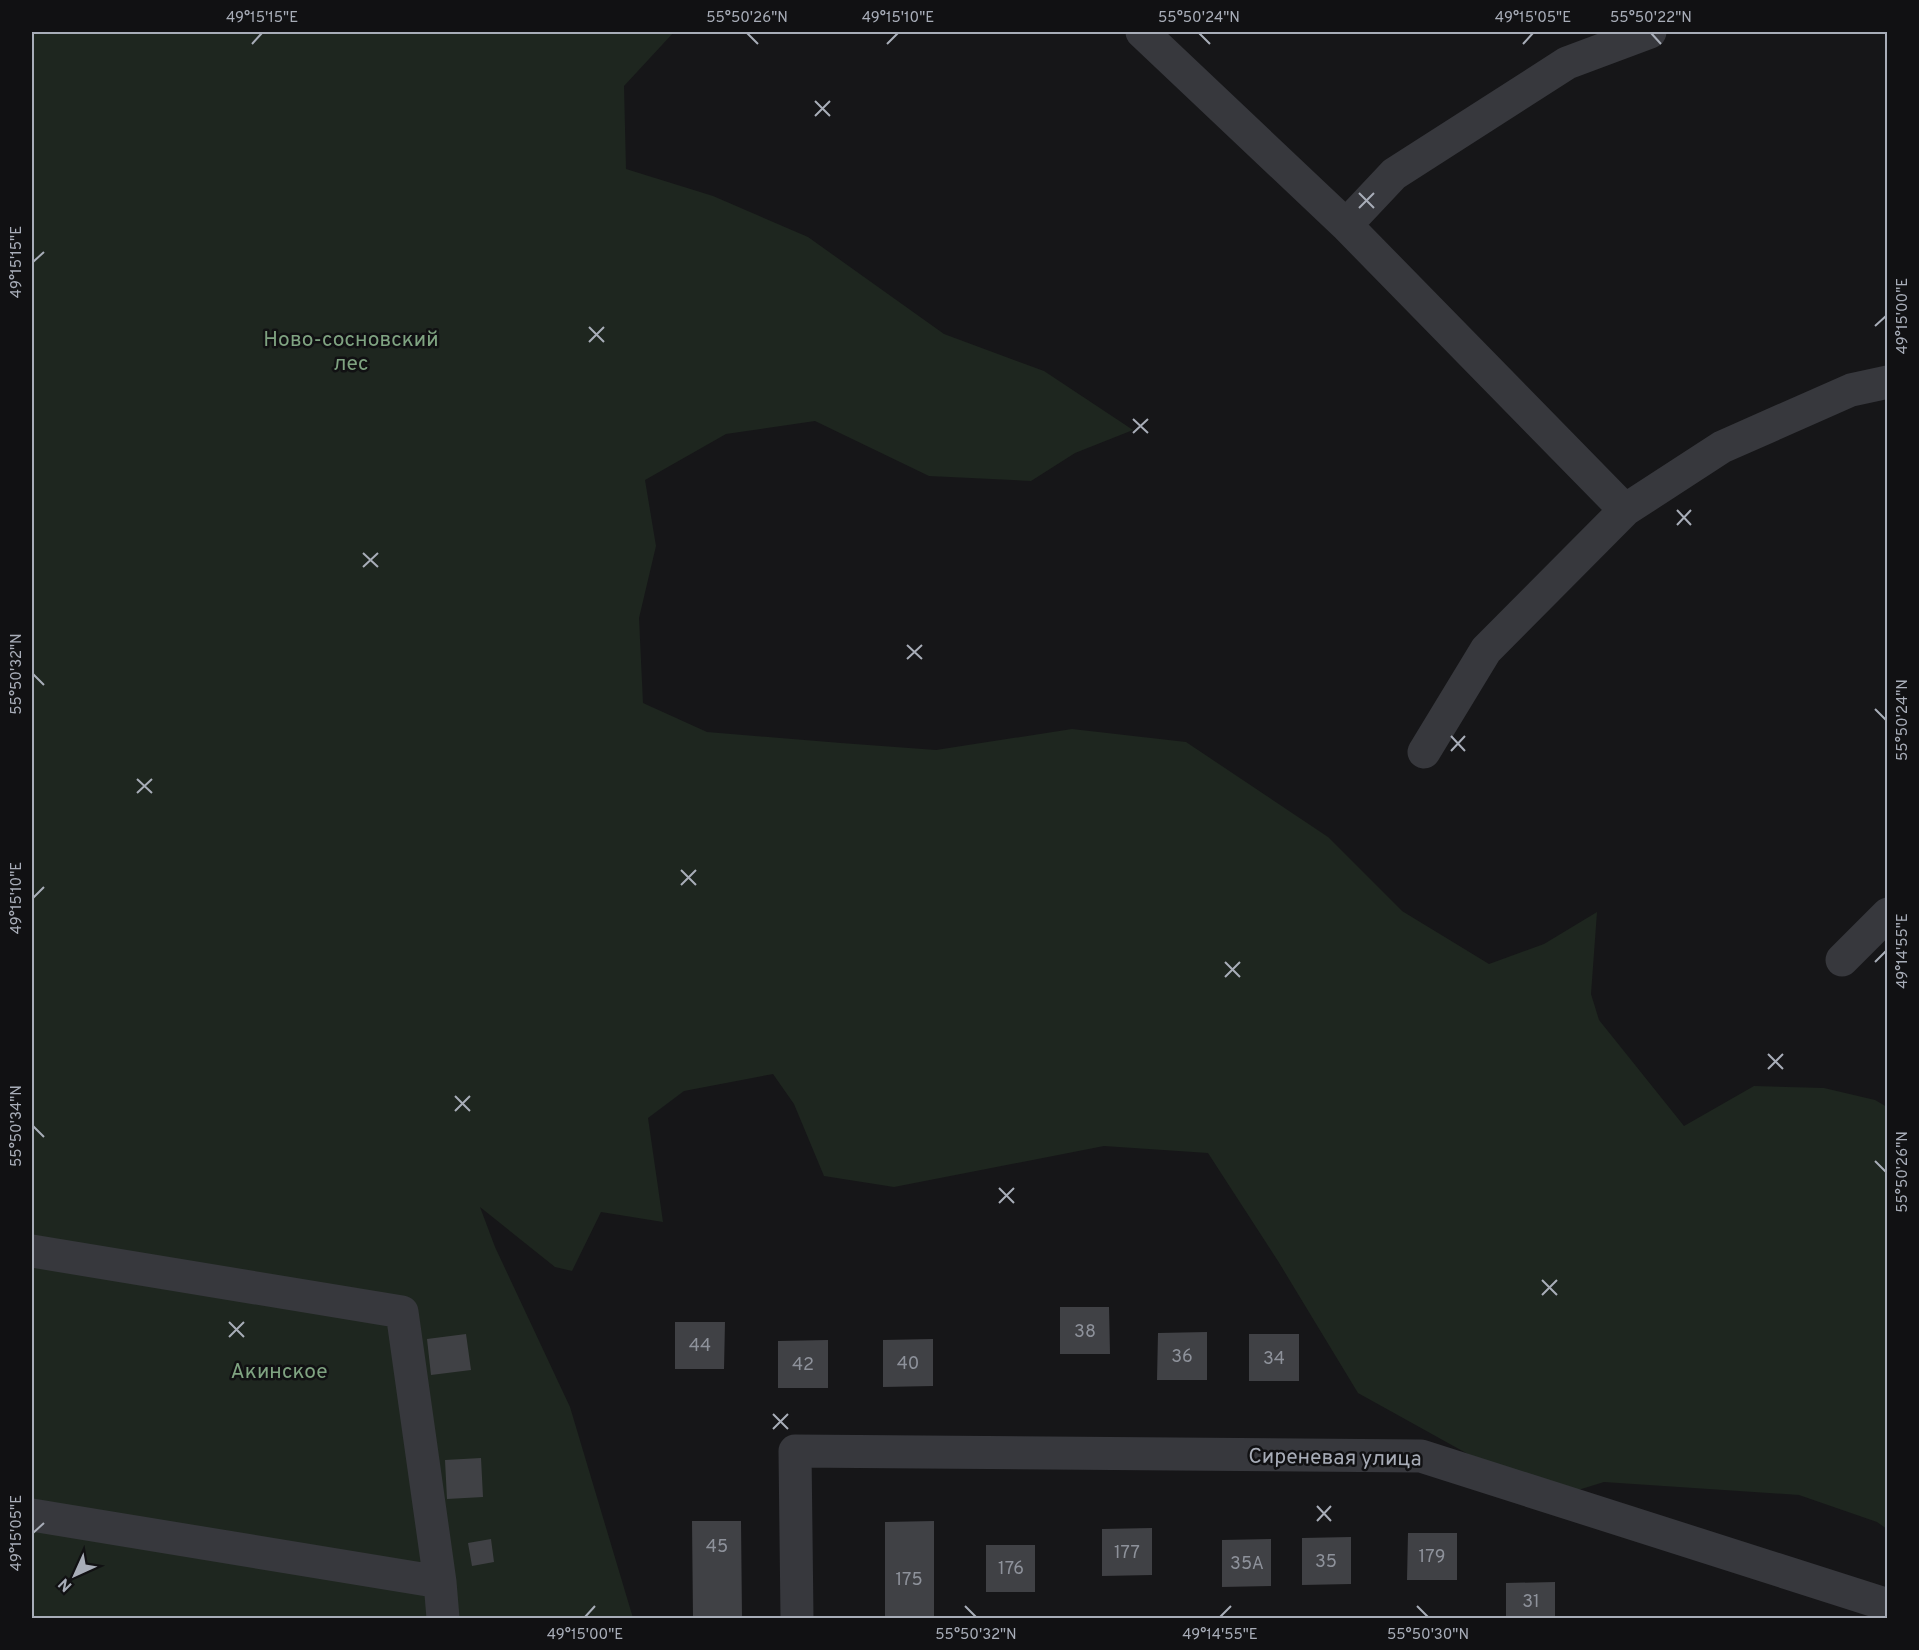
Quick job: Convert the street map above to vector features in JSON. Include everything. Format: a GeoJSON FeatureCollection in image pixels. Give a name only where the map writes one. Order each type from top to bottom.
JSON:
{"type":"FeatureCollection","features":[{"type":"Feature","properties":{"kind":"street"},"geometry":{"type":"LineString","coordinates":[[1142,32],[1346,225],[1625,510]]}},
{"type":"Feature","properties":{"kind":"street"},"geometry":{"type":"LineString","coordinates":[[1346,225],[1394,174],[1567,63],[1650,32]]}},
{"type":"Feature","properties":{"kind":"street"},"geometry":{"type":"LineString","coordinates":[[1424,752],[1486,650],[1625,510],[1722,447],[1851,390],[1887,382]]}},
{"type":"Feature","properties":{"kind":"street"},"geometry":{"type":"LineString","coordinates":[[1842,960],[1887,914]]}},
{"type":"Feature","properties":{"kind":"street"},"geometry":{"type":"LineString","coordinates":[[32,1251],[402,1312],[440,1582],[443,1618]]}},
{"type":"Feature","properties":{"kind":"street","name":"Сиреневая улица"},"geometry":{"type":"LineString","coordinates":[[797,1618],[795,1451],[1421,1456],[1887,1605]]}},
{"type":"Feature","properties":{"kind":"street"},"geometry":{"type":"LineString","coordinates":[[32,1515],[440,1582]]}},
{"type":"Feature","properties":{"kind":"green space","name":"Ново-сосновский лес"},"geometry":{"type":"Polygon","coordinates":[[[32,32],[674,32],[624,86],[626,169],[713,196],[808,237],[944,334],[1044,371],[1133,430],[1075,453],[1031,481],[929,476],[815,421],[726,434],[645,480],[656,546],[639,618],[643,703],[707,732],[936,750],[1072,729],[1186,742],[1328,837],[1402,911],[1489,964],[1544,944],[1597,912],[1591,994],[1599,1020],[1684,1126],[1754,1086],[1824,1088],[1875,1100],[1887,1107],[1887,1529],[1877,1522],[1799,1495],[1604,1482],[1549,1499],[1358,1393],[1278,1261],[1208,1153],[1104,1146],[894,1187],[824,1176],[794,1104],[773,1074],[684,1091],[648,1118],[663,1222],[601,1212],[572,1271],[555,1267],[480,1207],[495,1247],[570,1407],[633,1618],[32,1618],[32,32]]]}},
{"type":"Feature","properties":{"kind":"building"},"geometry":{"type":"Polygon","coordinates":[[[1060,1307],[1109,1307],[1110,1354],[1060,1354],[1060,1307]]]}},
{"type":"Feature","properties":{"kind":"building"},"geometry":{"type":"Polygon","coordinates":[[[675,1322],[725,1322],[724,1369],[675,1369],[675,1322]]]}},
{"type":"Feature","properties":{"kind":"building"},"geometry":{"type":"Polygon","coordinates":[[[1207,1332],[1207,1380],[1157,1380],[1158,1333],[1207,1332]]]}},
{"type":"Feature","properties":{"kind":"building"},"geometry":{"type":"Polygon","coordinates":[[[466,1334],[471,1370],[431,1375],[427,1339],[466,1334]]]}},
{"type":"Feature","properties":{"kind":"building"},"geometry":{"type":"Polygon","coordinates":[[[1249,1334],[1299,1334],[1299,1381],[1249,1381],[1249,1334]]]}},
{"type":"Feature","properties":{"kind":"building"},"geometry":{"type":"Polygon","coordinates":[[[933,1339],[933,1386],[883,1387],[883,1340],[933,1339]]]}},
{"type":"Feature","properties":{"kind":"building"},"geometry":{"type":"Polygon","coordinates":[[[828,1340],[828,1388],[778,1388],[778,1341],[828,1340]]]}},
{"type":"Feature","properties":{"kind":"building"},"geometry":{"type":"Polygon","coordinates":[[[481,1458],[483,1497],[447,1499],[445,1460],[481,1458]]]}},
{"type":"Feature","properties":{"kind":"building"},"geometry":{"type":"Polygon","coordinates":[[[692,1521],[741,1521],[742,1618],[693,1618],[692,1521]]]}},
{"type":"Feature","properties":{"kind":"building"},"geometry":{"type":"Polygon","coordinates":[[[934,1521],[934,1618],[885,1618],[885,1522],[934,1521]]]}},
{"type":"Feature","properties":{"kind":"building"},"geometry":{"type":"Polygon","coordinates":[[[1152,1528],[1152,1575],[1102,1576],[1102,1529],[1152,1528]]]}},
{"type":"Feature","properties":{"kind":"building"},"geometry":{"type":"Polygon","coordinates":[[[1408,1533],[1457,1533],[1457,1580],[1407,1580],[1408,1533]]]}},
{"type":"Feature","properties":{"kind":"building"},"geometry":{"type":"Polygon","coordinates":[[[1351,1537],[1351,1584],[1302,1585],[1302,1538],[1351,1537]]]}},
{"type":"Feature","properties":{"kind":"building"},"geometry":{"type":"Polygon","coordinates":[[[491,1539],[494,1562],[472,1566],[468,1543],[491,1539]]]}},
{"type":"Feature","properties":{"kind":"building"},"geometry":{"type":"Polygon","coordinates":[[[1271,1539],[1271,1586],[1222,1587],[1222,1540],[1271,1539]]]}},
{"type":"Feature","properties":{"kind":"building"},"geometry":{"type":"Polygon","coordinates":[[[986,1545],[1035,1545],[1035,1592],[986,1592],[986,1545]]]}},
{"type":"Feature","properties":{"kind":"building"},"geometry":{"type":"Polygon","coordinates":[[[1555,1582],[1555,1618],[1506,1618],[1506,1583],[1555,1582]]]}},
{"type":"Feature","properties":{"kind":"park label","name":"Акинское"},"geometry":{"type":"Point","coordinates":[279,1371]}}]}
